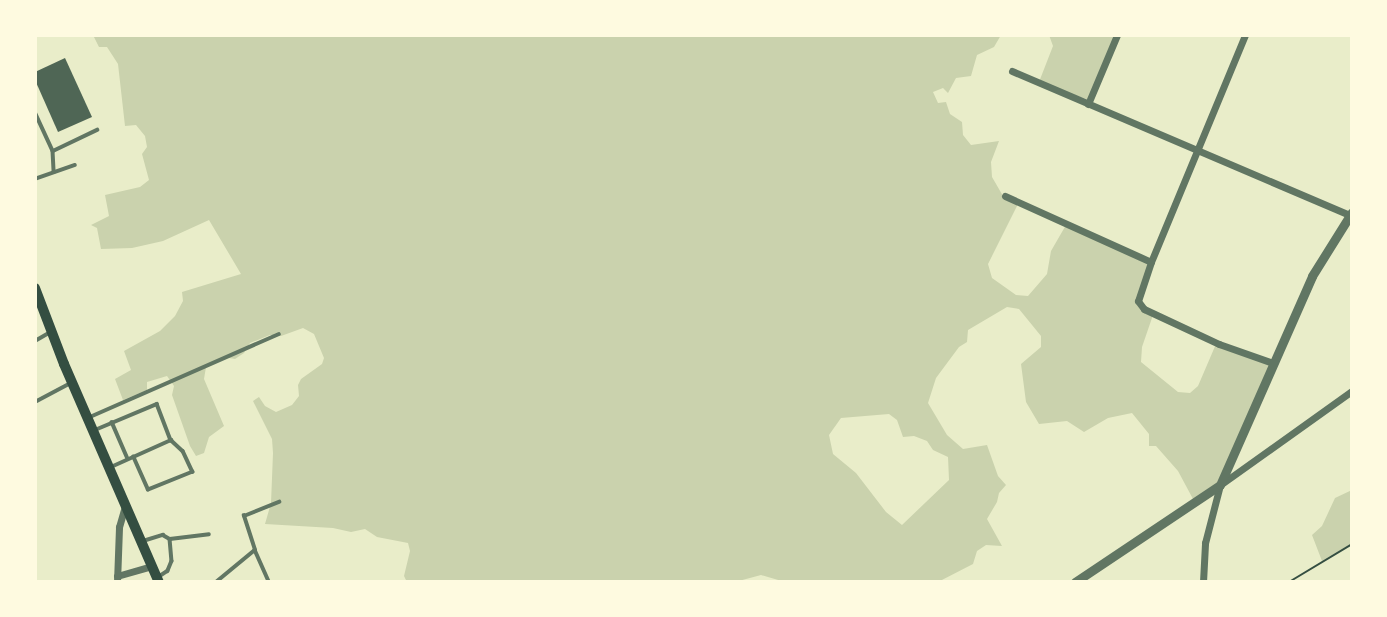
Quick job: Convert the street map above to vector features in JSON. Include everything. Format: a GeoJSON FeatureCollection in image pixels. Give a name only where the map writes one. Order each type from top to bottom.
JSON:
{"type":"FeatureCollection","features":[{"type":"Feature","properties":{"kind":"highway"},"geometry":{"type":"LineString","coordinates":[[36,293],[158,580]]}},
{"type":"Feature","properties":{"kind":"street"},"geometry":{"type":"LineString","coordinates":[[1088,104],[1117,35]]}},
{"type":"Feature","properties":{"kind":"street"},"geometry":{"type":"LineString","coordinates":[[1245,35],[1151,262],[1138,301],[1144,309],[1220,344],[1273,363]]}},
{"type":"Feature","properties":{"kind":"street"},"geometry":{"type":"LineString","coordinates":[[1012,71],[1351,213],[1312,276],[1220,485],[1205,543],[1203,582]]}},
{"type":"Feature","properties":{"kind":"street"},"geometry":{"type":"LineString","coordinates":[[1005,196],[1151,262]]}},
{"type":"Feature","properties":{"kind":"street"},"geometry":{"type":"LineString","coordinates":[[1075,582],[1220,485],[1352,390]]}},
{"type":"Feature","properties":{"kind":"street"},"geometry":{"type":"LineString","coordinates":[[125,506],[119,527],[117,579],[151,566]]}},
{"type":"Feature","properties":{"kind":"lane"},"geometry":{"type":"LineString","coordinates":[[35,112],[53,150],[54,172]]}},
{"type":"Feature","properties":{"kind":"lane"},"geometry":{"type":"LineString","coordinates":[[53,150],[97,130]]}},
{"type":"Feature","properties":{"kind":"lane"},"geometry":{"type":"LineString","coordinates":[[35,179],[75,165]]}},
{"type":"Feature","properties":{"kind":"lane"},"geometry":{"type":"LineString","coordinates":[[35,341],[51,332]]}},
{"type":"Feature","properties":{"kind":"lane"},"geometry":{"type":"LineString","coordinates":[[88,418],[279,334]]}},
{"type":"Feature","properties":{"kind":"lane"},"geometry":{"type":"LineString","coordinates":[[35,402],[58,387],[72,382]]}},
{"type":"Feature","properties":{"kind":"lane"},"geometry":{"type":"LineString","coordinates":[[93,431],[112,422],[157,404],[171,440],[183,451],[193,472],[148,490],[112,422]]}},
{"type":"Feature","properties":{"kind":"lane"},"geometry":{"type":"LineString","coordinates":[[109,467],[171,440]]}},
{"type":"Feature","properties":{"kind":"lane"},"geometry":{"type":"LineString","coordinates":[[269,582],[244,516],[279,502]]}},
{"type":"Feature","properties":{"kind":"lane"},"geometry":{"type":"LineString","coordinates":[[140,542],[163,535],[170,539],[209,534]]}},
{"type":"Feature","properties":{"kind":"lane"},"geometry":{"type":"LineString","coordinates":[[158,580],[172,561],[170,539]]}},
{"type":"Feature","properties":{"kind":"lane"},"geometry":{"type":"LineString","coordinates":[[216,582],[255,550]]}},
{"type":"Feature","properties":{"kind":"path"},"geometry":{"type":"LineString","coordinates":[[1289,582],[1352,544]]}},
{"type":"Feature","properties":{"kind":"green space"},"geometry":{"type":"Polygon","coordinates":[[[93,35],[1001,35],[994,47],[977,55],[971,76],[956,78],[948,93],[943,88],[933,92],[938,103],[946,102],[950,114],[962,122],[963,135],[971,145],[999,141],[991,162],[992,177],[1003,196],[1018,204],[988,264],[992,278],[1016,295],[1028,296],[1047,274],[1051,251],[1066,225],[1150,262],[1138,300],[1153,315],[1142,347],[1141,362],[1178,392],[1190,393],[1198,386],[1216,344],[1271,363],[1220,486],[1193,499],[1178,471],[1156,446],[1149,446],[1149,434],[1132,413],[1108,418],[1084,432],[1067,421],[1039,424],[1026,402],[1021,364],[1041,347],[1041,336],[1019,309],[1007,307],[968,330],[967,342],[959,347],[936,378],[928,403],[947,435],[963,449],[987,445],[998,476],[1006,485],[999,493],[987,519],[1002,546],[986,545],[977,551],[973,564],[938,582],[785,582],[761,575],[735,582],[407,582],[404,576],[410,551],[408,543],[377,537],[365,529],[351,532],[333,528],[265,524],[271,503],[272,439],[253,401],[259,397],[265,406],[276,412],[292,405],[299,396],[298,385],[301,379],[322,364],[324,358],[314,334],[303,328],[281,336],[270,335],[250,343],[244,353],[235,359],[223,357],[206,367],[204,379],[224,426],[209,437],[204,453],[196,456],[172,395],[174,386],[167,376],[147,382],[147,390],[123,400],[115,379],[131,370],[124,351],[160,331],[175,316],[183,301],[182,292],[241,274],[209,220],[163,241],[132,248],[101,249],[97,228],[91,225],[109,216],[105,195],[140,187],[149,180],[142,154],[147,147],[145,136],[136,125],[125,126],[118,64],[107,47],[99,47],[93,35]],[[889,414],[841,418],[829,435],[833,454],[856,473],[886,512],[902,525],[949,480],[948,457],[933,450],[927,441],[914,436],[903,437],[897,420],[889,414]]]}},
{"type":"Feature","properties":{"kind":"green space"},"geometry":{"type":"Polygon","coordinates":[[[1049,35],[1116,35],[1089,100],[1039,82],[1053,46],[1049,35]]]}},
{"type":"Feature","properties":{"kind":"green space"},"geometry":{"type":"Polygon","coordinates":[[[1352,490],[1352,543],[1322,561],[1312,535],[1322,526],[1335,498],[1352,490]]]}},
{"type":"Feature","properties":{"kind":"building"},"geometry":{"type":"Polygon","coordinates":[[[65,58],[92,117],[58,132],[35,80],[35,72],[65,58]]]}}]}
